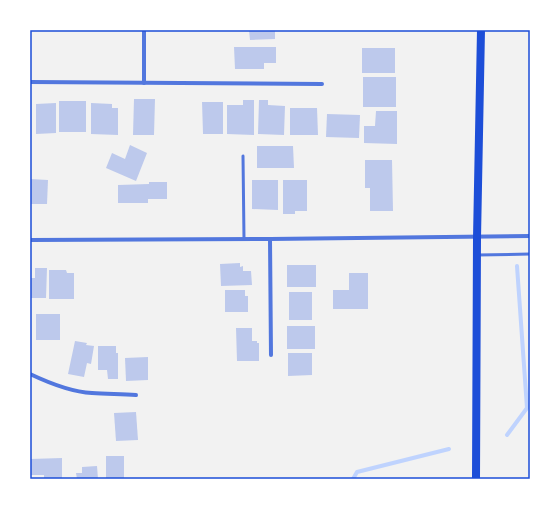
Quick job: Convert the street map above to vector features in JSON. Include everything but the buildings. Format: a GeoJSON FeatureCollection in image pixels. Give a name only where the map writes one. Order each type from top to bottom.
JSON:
{"type":"FeatureCollection","features":[{"type":"Feature","properties":{"kind":"main road"},"geometry":{"type":"LineString","coordinates":[[476,479],[477,238],[481,30]]}},
{"type":"Feature","properties":{"kind":"street"},"geometry":{"type":"LineString","coordinates":[[144,30],[144,83]]}},
{"type":"Feature","properties":{"kind":"street"},"geometry":{"type":"LineString","coordinates":[[30,82],[322,84]]}},
{"type":"Feature","properties":{"kind":"street"},"geometry":{"type":"LineString","coordinates":[[30,240],[477,238],[530,236]]}},
{"type":"Feature","properties":{"kind":"street"},"geometry":{"type":"LineString","coordinates":[[270,239],[271,355]]}},
{"type":"Feature","properties":{"kind":"street"},"geometry":{"type":"LineString","coordinates":[[30,374],[49,382],[91,393],[136,394]]}},
{"type":"Feature","properties":{"kind":"lane"},"geometry":{"type":"LineString","coordinates":[[242,156],[244,239]]}},
{"type":"Feature","properties":{"kind":"lane"},"geometry":{"type":"LineString","coordinates":[[477,255],[530,254]]}},
{"type":"Feature","properties":{"kind":"waterway"},"geometry":{"type":"LineString","coordinates":[[507,435],[527,408],[517,266]]}},
{"type":"Feature","properties":{"kind":"waterway"},"geometry":{"type":"LineString","coordinates":[[353,479],[357,472],[449,449]]}}]}
